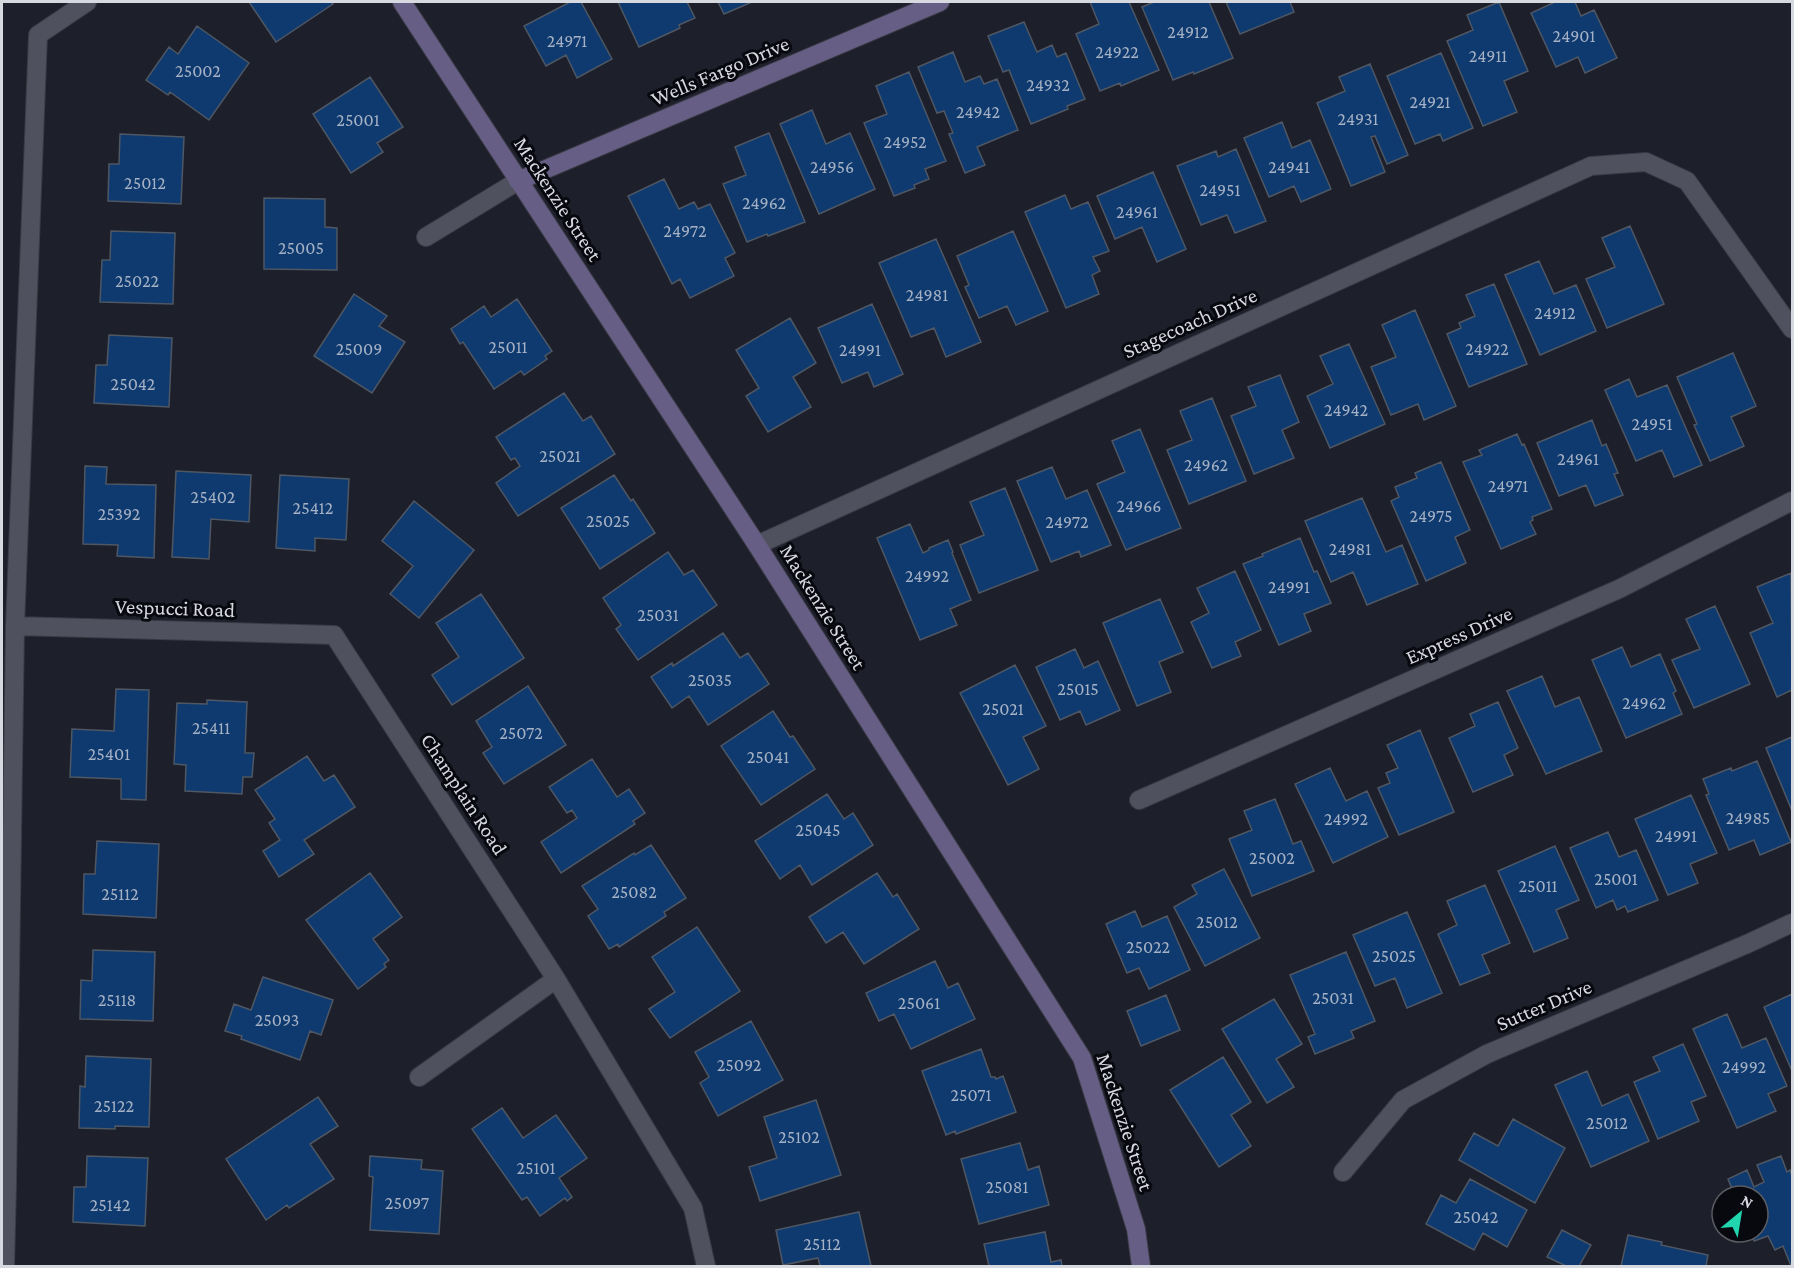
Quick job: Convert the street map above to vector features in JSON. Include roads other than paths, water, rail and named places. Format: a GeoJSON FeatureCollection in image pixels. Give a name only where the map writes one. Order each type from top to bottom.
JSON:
{"type":"FeatureCollection","features":[{"type":"Feature","properties":{"kind":"street"},"geometry":{"type":"LineString","coordinates":[[5,1266],[4,1184],[15,626],[38,35],[87,2]]}},
{"type":"Feature","properties":{"kind":"street","name":"Mackenzie Street"},"geometry":{"type":"LineString","coordinates":[[402,2],[757,545],[1082,1058],[1136,1229],[1142,1266]]}},
{"type":"Feature","properties":{"kind":"street","name":"Wells Fargo Drive"},"geometry":{"type":"LineString","coordinates":[[518,181],[940,2]]}},
{"type":"Feature","properties":{"kind":"street","name":"Stagecoach Drive"},"geometry":{"type":"LineString","coordinates":[[757,545],[1591,165],[1646,162],[1687,181],[1792,329]]}},
{"type":"Feature","properties":{"kind":"street"},"geometry":{"type":"LineString","coordinates":[[426,237],[518,181]]}},
{"type":"Feature","properties":{"kind":"street","name":"Express Drive"},"geometry":{"type":"LineString","coordinates":[[1139,800],[1619,590],[1792,501]]}},
{"type":"Feature","properties":{"kind":"street","name":"Vespucci Road"},"geometry":{"type":"LineString","coordinates":[[15,626],[334,635]]}},
{"type":"Feature","properties":{"kind":"street","name":"Champlain Road"},"geometry":{"type":"LineString","coordinates":[[334,635],[556,979],[693,1208],[706,1266]]}},
{"type":"Feature","properties":{"kind":"street","name":"Sutter Drive"},"geometry":{"type":"LineString","coordinates":[[1342,1172],[1403,1100],[1487,1054],[1792,923]]}},
{"type":"Feature","properties":{"kind":"street"},"geometry":{"type":"LineString","coordinates":[[419,1077],[556,979]]}}]}
